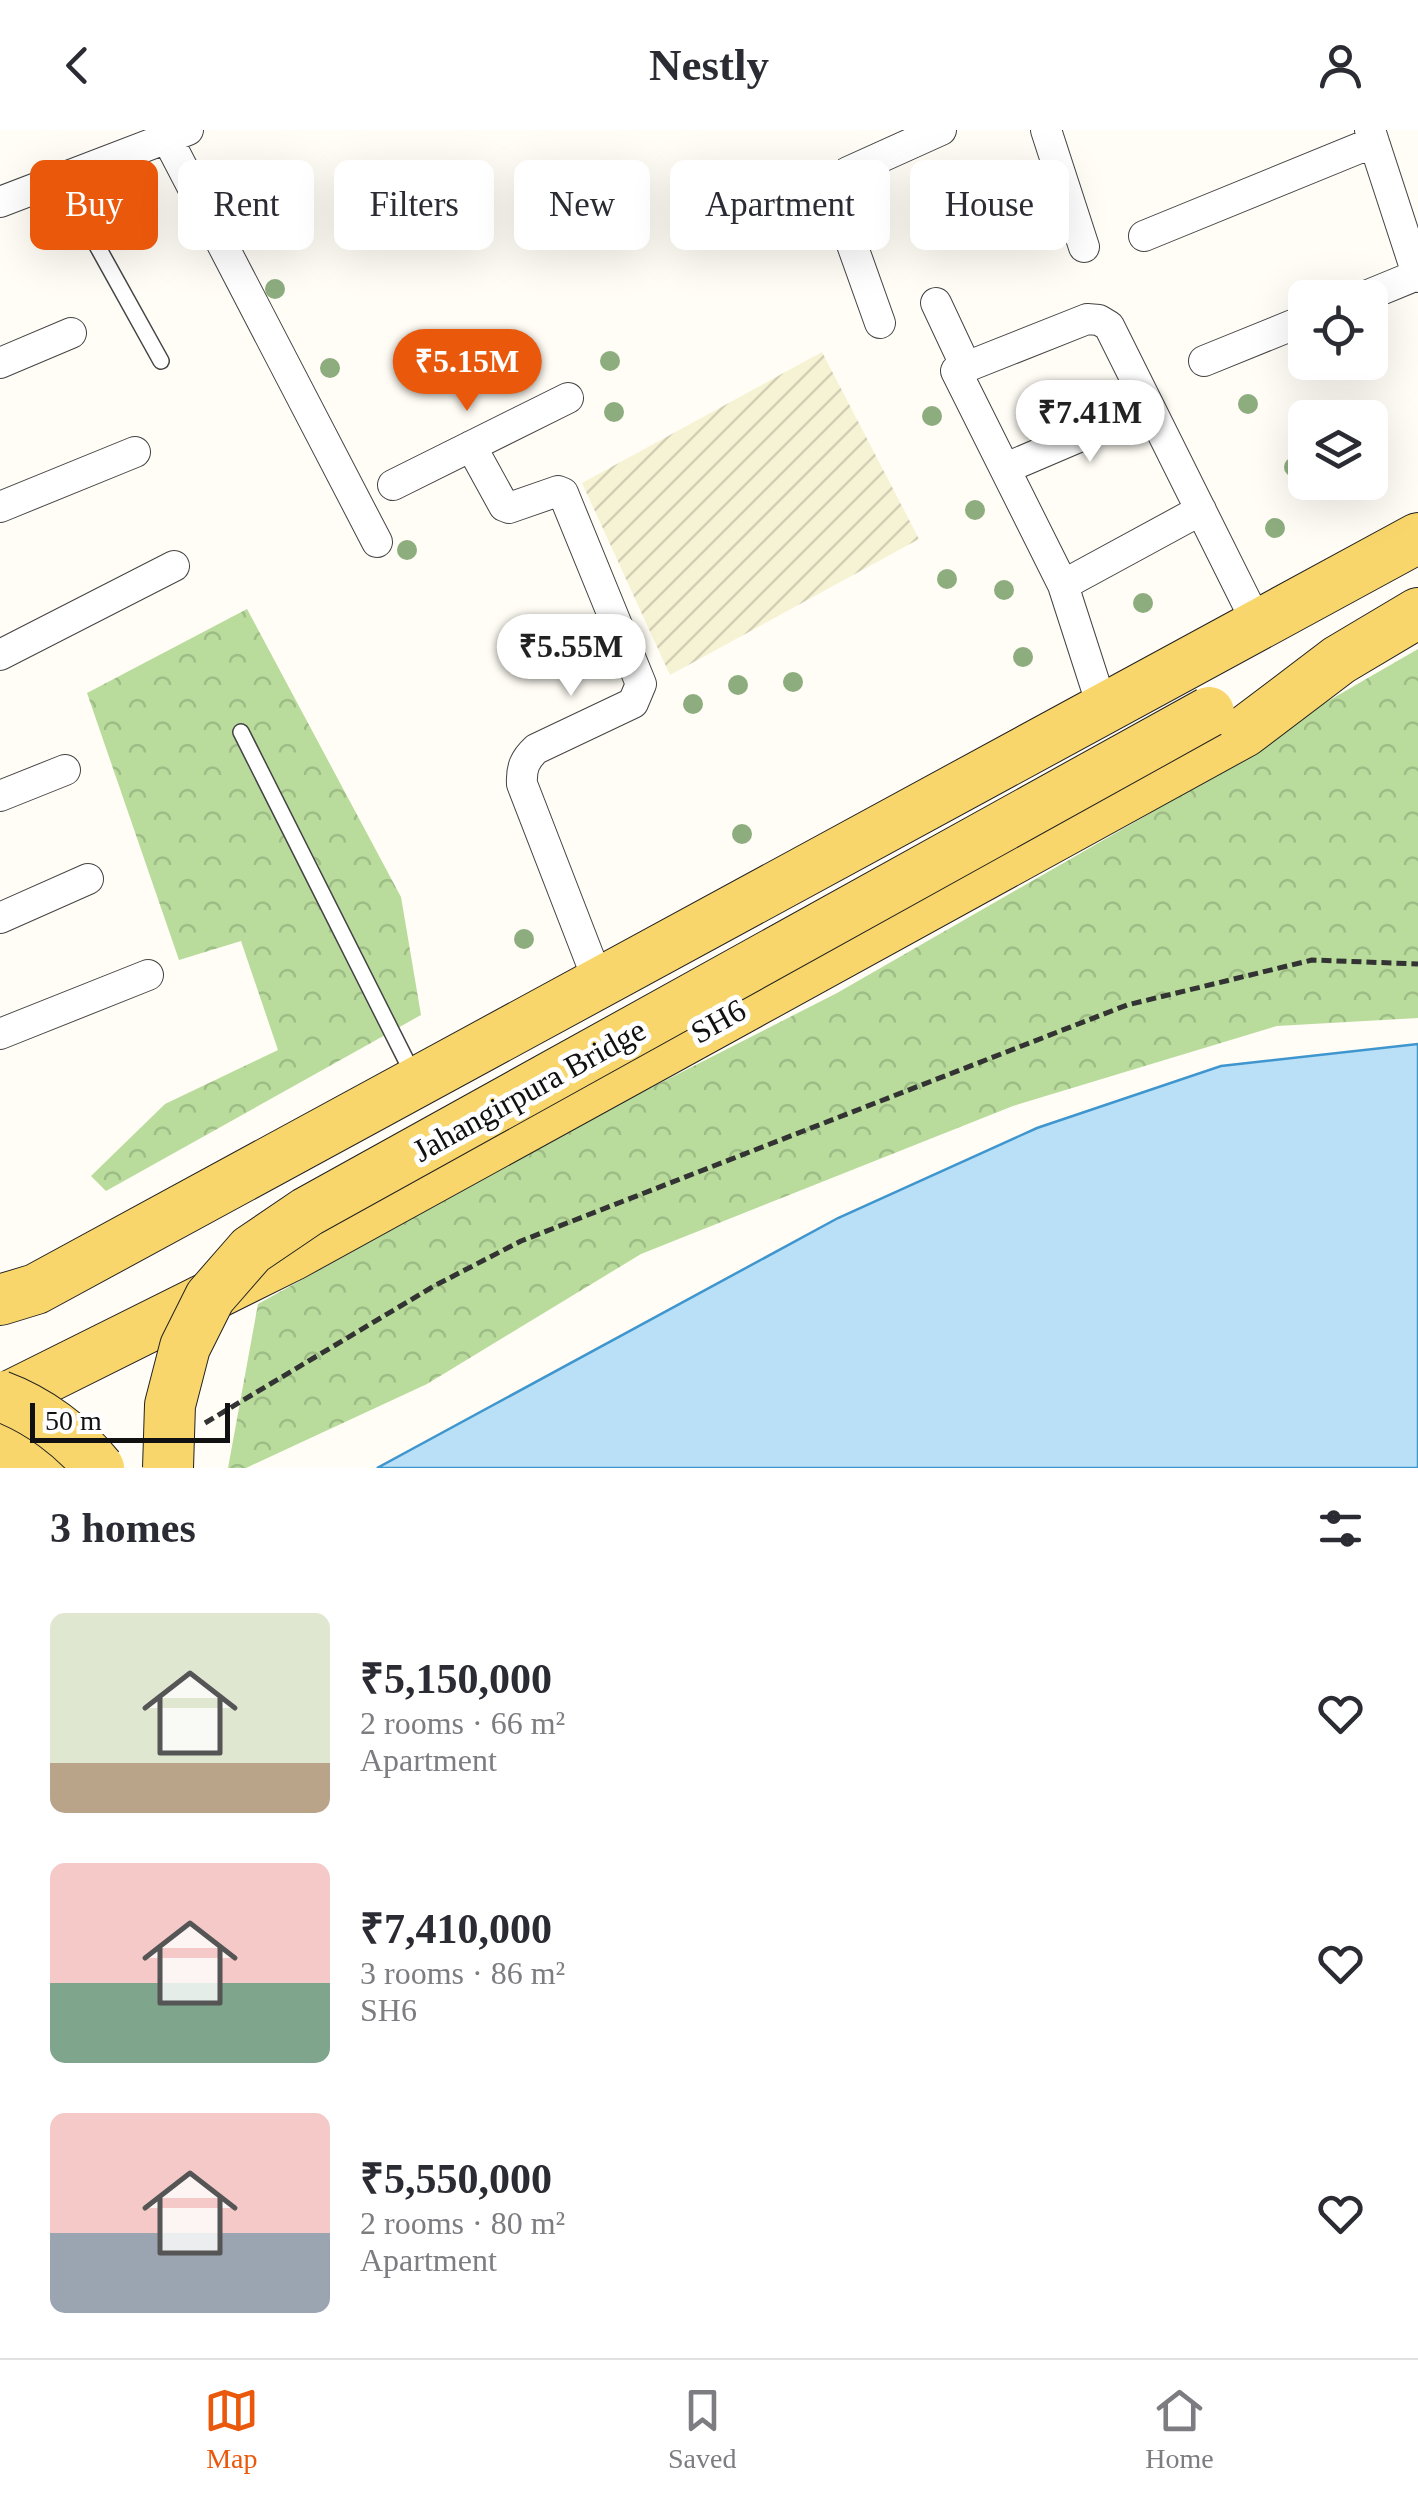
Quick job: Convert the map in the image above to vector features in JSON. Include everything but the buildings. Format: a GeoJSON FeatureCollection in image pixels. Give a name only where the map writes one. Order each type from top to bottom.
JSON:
{"type":"FeatureCollection","features":[{"type":"Feature","properties":{"kind":"main road"},"geometry":{"type":"LineString","coordinates":[[0,1300],[36,1289],[1418,538]]}},
{"type":"Feature","properties":{"kind":"main road","name":"SH6"},"geometry":{"type":"LineString","coordinates":[[0,1398],[293,1255],[1244,732],[1339,660],[1418,613]]}},
{"type":"Feature","properties":{"kind":"main road","name":"Jahangirpura Bridge"},"geometry":{"type":"LineString","coordinates":[[168,1468],[170,1405],[185,1348],[210,1298],[251,1250],[325,1202],[1219,706],[1339,660]]}},
{"type":"Feature","properties":{"kind":"main road"},"geometry":{"type":"LineString","coordinates":[[0,1398],[25,1405],[64,1433],[98,1468]]}},
{"type":"Feature","properties":{"kind":"main road"},"geometry":{"type":"LineString","coordinates":[[0,1438],[39,1468]]}},
{"type":"Feature","properties":{"kind":"street"},"geometry":{"type":"LineString","coordinates":[[880,323],[834,194],[837,183],[848,172],[942,130]]}},
{"type":"Feature","properties":{"kind":"street"},"geometry":{"type":"LineString","coordinates":[[1046,130],[1084,247]]}},
{"type":"Feature","properties":{"kind":"street"},"geometry":{"type":"LineString","coordinates":[[110,160],[178,134],[377,542]]}},
{"type":"Feature","properties":{"kind":"street"},"geometry":{"type":"LineString","coordinates":[[1144,236],[1372,136],[1418,276],[1388,288]]}},
{"type":"Feature","properties":{"kind":"street"},"geometry":{"type":"LineString","coordinates":[[0,202],[30,190]]}},
{"type":"Feature","properties":{"kind":"street"},"geometry":{"type":"LineString","coordinates":[[936,303],[966,367]]}},
{"type":"Feature","properties":{"kind":"street"},"geometry":{"type":"LineString","coordinates":[[1103,709],[1062,584],[956,372],[1087,319],[1108,326],[1258,625]]}},
{"type":"Feature","properties":{"kind":"street"},"geometry":{"type":"LineString","coordinates":[[1204,361],[1288,327]]}},
{"type":"Feature","properties":{"kind":"street"},"geometry":{"type":"LineString","coordinates":[[0,363],[71,332]]}},
{"type":"Feature","properties":{"kind":"street"},"geometry":{"type":"LineString","coordinates":[[393,485],[568,398]]}},
{"type":"Feature","properties":{"kind":"street"},"geometry":{"type":"LineString","coordinates":[[1006,468],[1149,407]]}},
{"type":"Feature","properties":{"kind":"street"},"geometry":{"type":"LineString","coordinates":[[471,446],[504,506],[509,508],[558,491],[564,493],[641,684],[634,703],[536,749],[526,758],[522,773],[522,784],[598,984]]}},
{"type":"Feature","properties":{"kind":"street"},"geometry":{"type":"LineString","coordinates":[[0,506],[134,452]]}},
{"type":"Feature","properties":{"kind":"street"},"geometry":{"type":"LineString","coordinates":[[1062,584],[1201,510]]}},
{"type":"Feature","properties":{"kind":"street"},"geometry":{"type":"LineString","coordinates":[[0,656],[174,566]]}},
{"type":"Feature","properties":{"kind":"street"},"geometry":{"type":"LineString","coordinates":[[0,796],[64,770]]}},
{"type":"Feature","properties":{"kind":"street"},"geometry":{"type":"LineString","coordinates":[[0,918],[88,880]]}},
{"type":"Feature","properties":{"kind":"street"},"geometry":{"type":"LineString","coordinates":[[0,1034],[148,975]]}},
{"type":"Feature","properties":{"kind":"lane"},"geometry":{"type":"LineString","coordinates":[[99,250],[160,361]]}},
{"type":"Feature","properties":{"kind":"lane"},"geometry":{"type":"LineString","coordinates":[[241,732],[417,1082]]}},
{"type":"Feature","properties":{"kind":"path"},"geometry":{"type":"LineString","coordinates":[[197,1428],[434,1286],[521,1242],[1128,1005],[1312,960],[1418,964]]}},
{"type":"Feature","properties":{"kind":"shaded area"},"geometry":{"type":"Polygon","coordinates":[[[822,352],[919,539],[670,675],[582,483],[822,352]]]}},
{"type":"Feature","properties":{"kind":"green space"},"geometry":{"type":"Polygon","coordinates":[[[247,609],[401,897],[421,1015],[106,1191],[91,1176],[165,1104],[278,1050],[241,941],[179,960],[87,693],[247,609]]]}},
{"type":"Feature","properties":{"kind":"green space"},"geometry":{"type":"Polygon","coordinates":[[[1418,649],[1418,1018],[1277,1026],[1013,1106],[641,1254],[427,1384],[246,1468],[228,1468],[258,1304],[615,1106],[837,993],[1147,815],[1418,649]]]}},
{"type":"Feature","properties":{"kind":"water"},"geometry":{"type":"Polygon","coordinates":[[[1418,1044],[1418,1468],[377,1468],[838,1218],[1037,1128],[1221,1066],[1418,1044]]]}}]}
